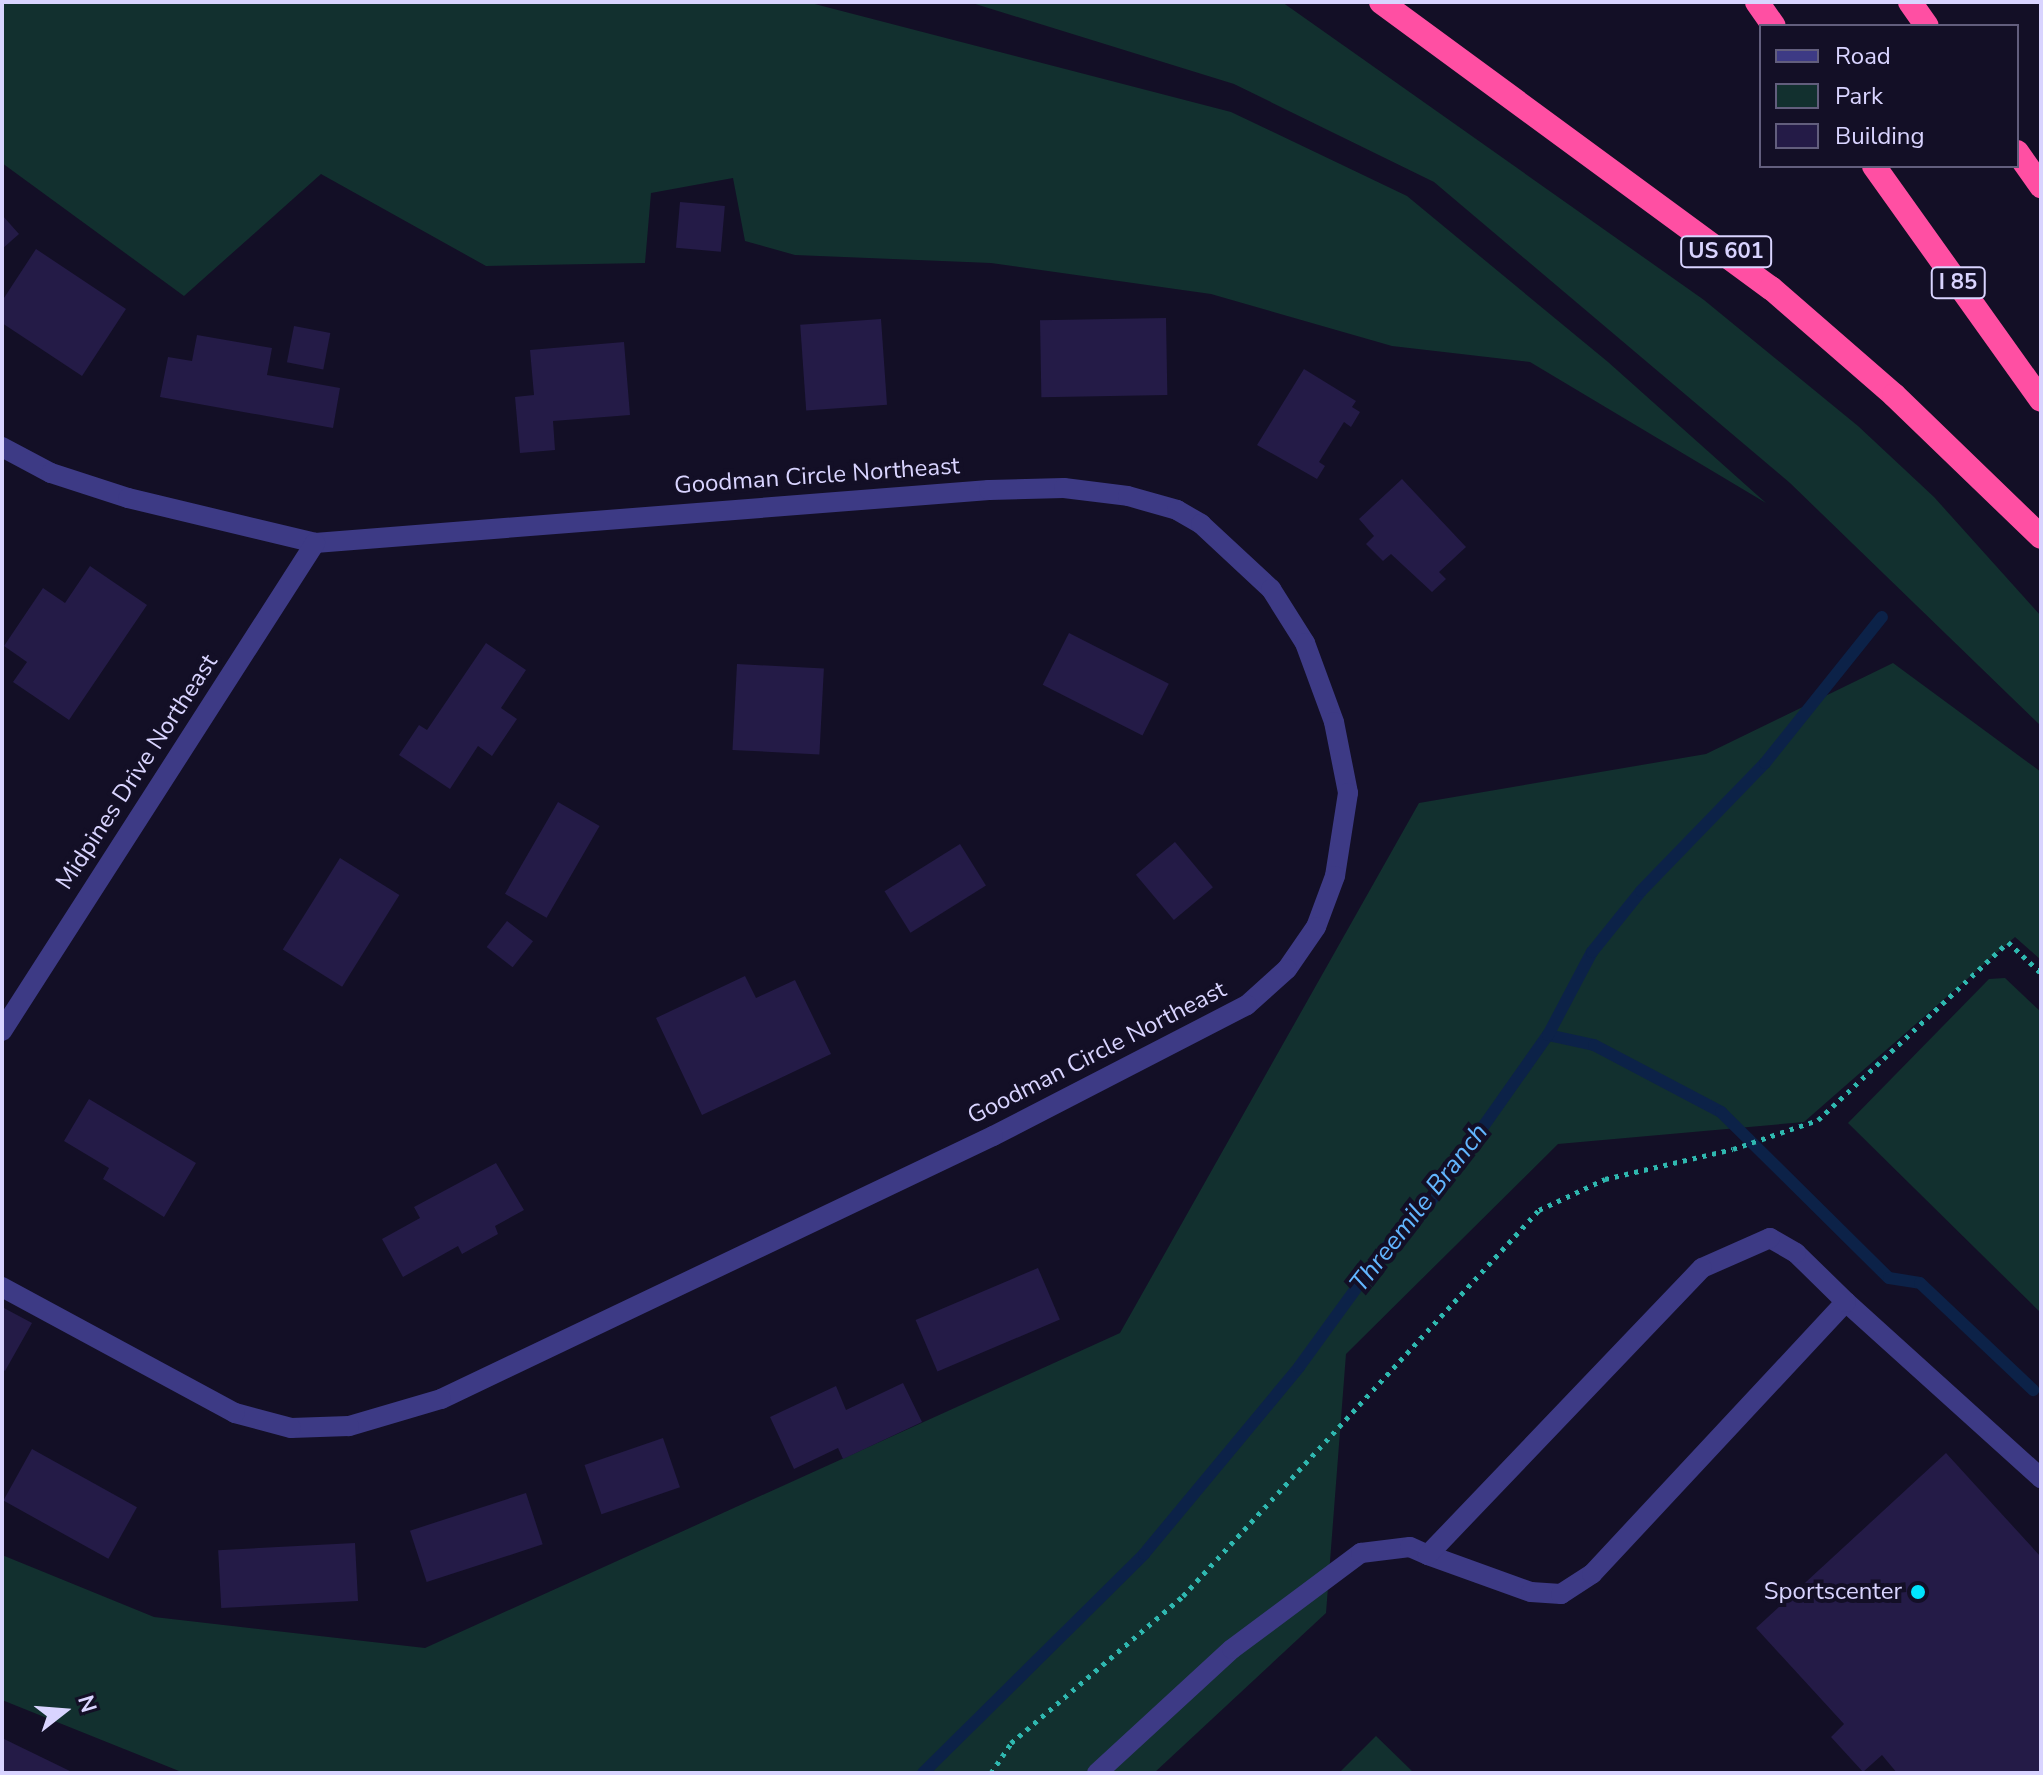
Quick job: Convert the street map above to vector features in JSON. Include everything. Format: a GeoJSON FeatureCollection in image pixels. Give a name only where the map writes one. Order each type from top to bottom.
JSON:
{"type":"FeatureCollection","features":[{"type":"Feature","properties":{"kind":"highway","name":"US 601"},"geometry":{"type":"LineString","coordinates":[[1381,2],[1771,288],[1894,395],[2041,537]]}},
{"type":"Feature","properties":{"kind":"highway"},"geometry":{"type":"LineString","coordinates":[[1757,2],[1773,24]]}},
{"type":"Feature","properties":{"kind":"highway"},"geometry":{"type":"LineString","coordinates":[[1910,2],[1926,24]]}},
{"type":"Feature","properties":{"kind":"highway"},"geometry":{"type":"LineString","coordinates":[[2019,155],[2041,186]]}},
{"type":"Feature","properties":{"kind":"highway","name":"I 85"},"geometry":{"type":"LineString","coordinates":[[1875,168],[2041,400]]}},
{"type":"Feature","properties":{"kind":"street","name":"Goodman Circle Northeast"},"geometry":{"type":"LineString","coordinates":[[2,447],[51,473],[128,498],[315,543],[989,490],[1064,488],[1128,496],[1177,510],[1236,551],[1271,589],[1305,643],[1334,722],[1348,793],[1335,876],[1316,927],[1287,969],[1247,1005],[993,1136],[441,1399],[349,1426],[291,1428],[235,1413],[2,1287]]}},
{"type":"Feature","properties":{"kind":"street","name":"Midpines Drive Northeast"},"geometry":{"type":"LineString","coordinates":[[2,1031],[315,543]]}},
{"type":"Feature","properties":{"kind":"street"},"geometry":{"type":"LineString","coordinates":[[1428,1555],[1702,1268],[1770,1238],[1796,1253],[2041,1478]]}},
{"type":"Feature","properties":{"kind":"street"},"geometry":{"type":"LineString","coordinates":[[1097,1773],[1232,1649],[1361,1553],[1410,1547],[1531,1592],[1561,1594],[1592,1574],[1846,1302]]}},
{"type":"Feature","properties":{"kind":"path"},"geometry":{"type":"LineString","coordinates":[[991,1773],[1011,1743],[1183,1596],[1539,1210],[1605,1179],[1733,1149],[1818,1120],[2008,942],[2041,973]]}},
{"type":"Feature","properties":{"kind":"green space"},"geometry":{"type":"Polygon","coordinates":[[[2,2],[807,2],[1231,112],[1407,196],[1608,362],[1766,503],[1530,362],[1392,346],[1211,294],[991,263],[795,255],[745,241],[733,178],[651,193],[645,263],[486,266],[321,174],[184,296],[2,163],[2,2]]]}},
{"type":"Feature","properties":{"kind":"green space"},"geometry":{"type":"Polygon","coordinates":[[[969,2],[1282,2],[1704,300],[1858,426],[1934,497],[2041,616],[2041,726],[1790,483],[1434,182],[1234,84],[969,2]]]}},
{"type":"Feature","properties":{"kind":"green space"},"geometry":{"type":"Polygon","coordinates":[[[1893,663],[2041,772],[2041,960],[2015,937],[1804,1122],[1558,1144],[1346,1354],[1326,1613],[1154,1773],[184,1773],[2,1700],[2,1555],[154,1617],[425,1648],[1120,1333],[1419,803],[1706,754],[1893,663]]]}},
{"type":"Feature","properties":{"kind":"green space"},"geometry":{"type":"Polygon","coordinates":[[[2005,978],[2041,1012],[2041,1313],[1848,1123],[1989,979],[2005,978]]]}},
{"type":"Feature","properties":{"kind":"green space"},"geometry":{"type":"Polygon","coordinates":[[[1376,1736],[1414,1773],[1339,1773],[1376,1736]]]}},
{"type":"Feature","properties":{"kind":"building"},"geometry":{"type":"Polygon","coordinates":[[[680,202],[725,206],[721,252],[676,248],[680,202]]]}},
{"type":"Feature","properties":{"kind":"building"},"geometry":{"type":"Polygon","coordinates":[[[2,215],[19,234],[2,249],[2,215]]]}},
{"type":"Feature","properties":{"kind":"building"},"geometry":{"type":"Polygon","coordinates":[[[36,249],[126,309],[82,376],[2,323],[2,301],[36,249]]]}},
{"type":"Feature","properties":{"kind":"building"},"geometry":{"type":"Polygon","coordinates":[[[1166,318],[1167,395],[1041,397],[1040,320],[1166,318]]]}},
{"type":"Feature","properties":{"kind":"building"},"geometry":{"type":"Polygon","coordinates":[[[881,319],[887,405],[806,410],[800,325],[881,319]]]}},
{"type":"Feature","properties":{"kind":"building"},"geometry":{"type":"Polygon","coordinates":[[[294,326],[330,333],[323,369],[287,362],[294,326]]]}},
{"type":"Feature","properties":{"kind":"building"},"geometry":{"type":"Polygon","coordinates":[[[197,335],[272,348],[267,375],[340,388],[333,428],[160,397],[168,357],[192,361],[197,335]]]}},
{"type":"Feature","properties":{"kind":"building"},"geometry":{"type":"Polygon","coordinates":[[[624,342],[630,415],[553,421],[555,450],[520,453],[515,397],[534,395],[530,350],[624,342]]]}},
{"type":"Feature","properties":{"kind":"building"},"geometry":{"type":"Polygon","coordinates":[[[1304,369],[1356,401],[1352,407],[1360,412],[1351,427],[1344,422],[1319,462],[1325,466],[1317,479],[1257,445],[1304,369]]]}},
{"type":"Feature","properties":{"kind":"building"},"geometry":{"type":"Polygon","coordinates":[[[1402,479],[1466,547],[1439,572],[1446,579],[1432,592],[1391,554],[1383,561],[1366,544],[1374,536],[1359,519],[1402,479]]]}},
{"type":"Feature","properties":{"kind":"building"},"geometry":{"type":"Polygon","coordinates":[[[90,566],[147,605],[69,720],[13,682],[27,662],[4,646],[43,588],[65,603],[90,566]]]}},
{"type":"Feature","properties":{"kind":"building"},"geometry":{"type":"Polygon","coordinates":[[[1069,633],[1169,684],[1142,736],[1043,685],[1069,633]]]}},
{"type":"Feature","properties":{"kind":"building"},"geometry":{"type":"Polygon","coordinates":[[[486,643],[526,670],[501,708],[517,719],[492,756],[478,746],[450,789],[399,755],[419,725],[427,730],[486,643]]]}},
{"type":"Feature","properties":{"kind":"building"},"geometry":{"type":"Polygon","coordinates":[[[737,664],[824,669],[819,754],[732,750],[737,664]]]}},
{"type":"Feature","properties":{"kind":"building"},"geometry":{"type":"Polygon","coordinates":[[[558,802],[600,826],[547,918],[505,894],[558,802]]]}},
{"type":"Feature","properties":{"kind":"building"},"geometry":{"type":"Polygon","coordinates":[[[1175,842],[1213,887],[1174,920],[1136,875],[1175,842]]]}},
{"type":"Feature","properties":{"kind":"building"},"geometry":{"type":"Polygon","coordinates":[[[960,844],[986,886],[910,933],[885,891],[960,844]]]}},
{"type":"Feature","properties":{"kind":"building"},"geometry":{"type":"Polygon","coordinates":[[[340,858],[399,895],[342,987],[283,950],[340,858]]]}},
{"type":"Feature","properties":{"kind":"building"},"geometry":{"type":"Polygon","coordinates":[[[507,921],[533,941],[513,967],[487,947],[507,921]]]}},
{"type":"Feature","properties":{"kind":"building"},"geometry":{"type":"Polygon","coordinates":[[[745,976],[756,998],[795,980],[831,1054],[702,1115],[656,1018],[745,976]]]}},
{"type":"Feature","properties":{"kind":"building"},"geometry":{"type":"Polygon","coordinates":[[[89,1099],[196,1163],[164,1217],[103,1179],[109,1168],[64,1141],[89,1099]]]}},
{"type":"Feature","properties":{"kind":"building"},"geometry":{"type":"Polygon","coordinates":[[[496,1163],[524,1210],[495,1226],[498,1234],[462,1254],[458,1246],[403,1277],[382,1239],[420,1218],[414,1207],[496,1163]]]}},
{"type":"Feature","properties":{"kind":"building"},"geometry":{"type":"Polygon","coordinates":[[[1038,1268],[1060,1320],[937,1372],[916,1320],[1038,1268]]]}},
{"type":"Feature","properties":{"kind":"building"},"geometry":{"type":"Polygon","coordinates":[[[2,1307],[32,1323],[5,1371],[2,1369],[2,1307]]]}},
{"type":"Feature","properties":{"kind":"building"},"geometry":{"type":"Polygon","coordinates":[[[903,1383],[922,1422],[843,1459],[838,1448],[794,1469],[770,1417],[836,1386],[846,1410],[903,1383]]]}},
{"type":"Feature","properties":{"kind":"building"},"geometry":{"type":"Polygon","coordinates":[[[663,1438],[680,1487],[601,1514],[585,1465],[663,1438]]]}},
{"type":"Feature","properties":{"kind":"building"},"geometry":{"type":"Polygon","coordinates":[[[32,1449],[137,1507],[108,1559],[3,1501],[32,1449]]]}},
{"type":"Feature","properties":{"kind":"building","name":"Sportscenter"},"geometry":{"type":"Polygon","coordinates":[[[1946,1453],[2041,1557],[2041,1773],[1897,1773],[1882,1755],[1863,1772],[1831,1737],[1844,1724],[1756,1628],[1946,1453]]]}},
{"type":"Feature","properties":{"kind":"building"},"geometry":{"type":"Polygon","coordinates":[[[526,1493],[543,1544],[427,1582],[410,1531],[526,1493]]]}},
{"type":"Feature","properties":{"kind":"building"},"geometry":{"type":"Polygon","coordinates":[[[355,1543],[358,1601],[221,1608],[218,1550],[355,1543]]]}},
{"type":"Feature","properties":{"kind":"building"},"geometry":{"type":"Polygon","coordinates":[[[2,1738],[74,1773],[2,1773],[2,1738]]]}},
{"type":"Feature","properties":{"kind":"waterway","name":"Threemile Branch"},"geometry":{"type":"LineString","coordinates":[[923,1773],[1144,1554],[1299,1367],[1384,1250],[1430,1202],[1548,1035],[1592,952],[1641,891],[1765,763],[1882,617]]}},
{"type":"Feature","properties":{"kind":"waterway"},"geometry":{"type":"LineString","coordinates":[[1548,1035],[1594,1045],[1721,1112],[1889,1278],[1920,1283],[2033,1390]]}},
{"type":"Feature","properties":{"kind":"place","name":"Sportscenter"},"geometry":{"type":"Point","coordinates":[1918,1592]}}]}
